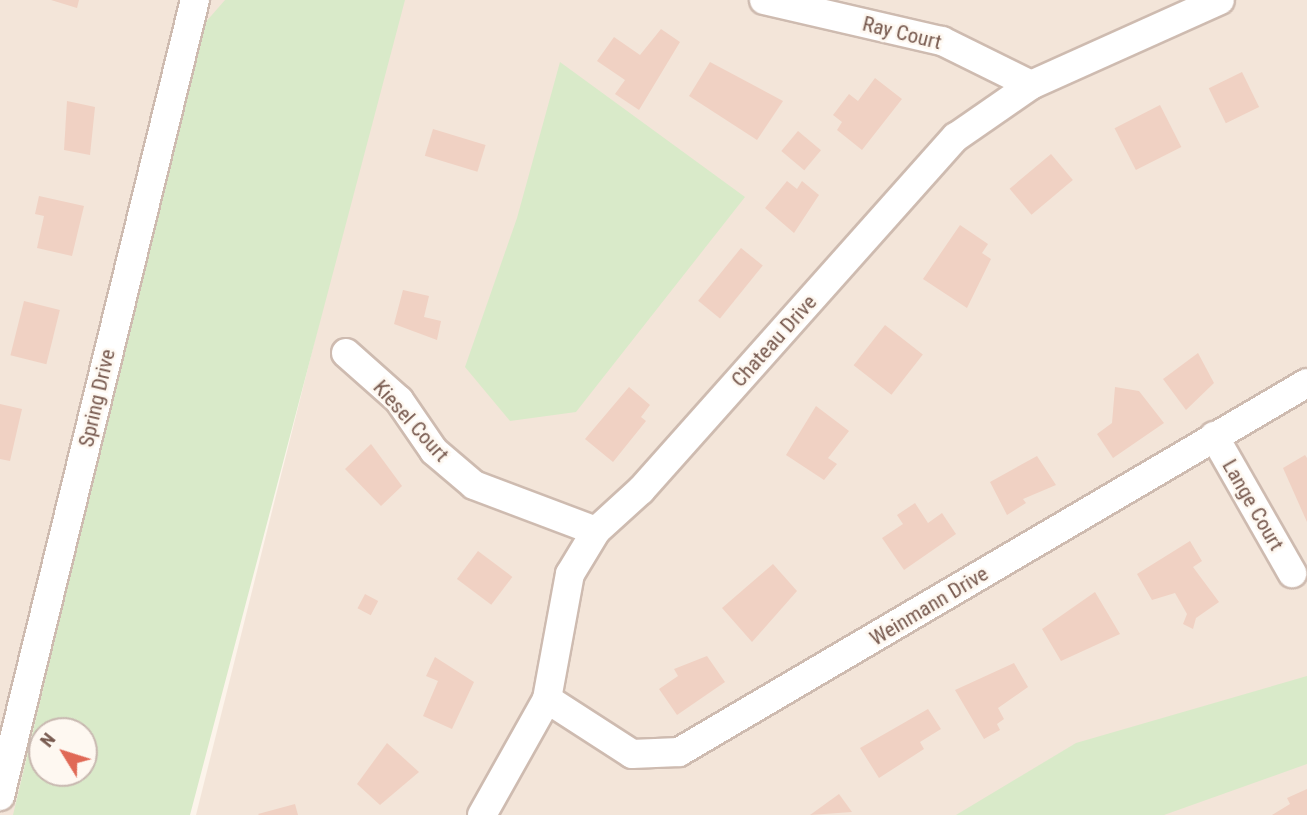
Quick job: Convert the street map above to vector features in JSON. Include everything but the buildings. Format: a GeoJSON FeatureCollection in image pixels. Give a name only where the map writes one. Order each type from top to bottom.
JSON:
{"type":"FeatureCollection","features":[{"type":"Feature","properties":{"kind":"street","name":"Spring Drive"},"geometry":{"type":"LineString","coordinates":[[0,796],[195,0]]}},
{"type":"Feature","properties":{"kind":"street","name":"Ray Court"},"geometry":{"type":"LineString","coordinates":[[764,0],[942,41],[1031,85]]}},
{"type":"Feature","properties":{"kind":"street","name":"Chateau Drive"},"geometry":{"type":"LineString","coordinates":[[482,815],[547,699],[570,574],[596,531],[641,491],[956,137],[1031,85],[1220,0]]}},
{"type":"Feature","properties":{"kind":"street","name":"Kiesel Court"},"geometry":{"type":"LineString","coordinates":[[346,353],[399,400],[434,450],[474,485],[596,531]]}},
{"type":"Feature","properties":{"kind":"street","name":"Weinmann Drive"},"geometry":{"type":"LineString","coordinates":[[547,699],[632,754],[679,752],[1307,383]]}},
{"type":"Feature","properties":{"kind":"street","name":"Lange Court"},"geometry":{"type":"LineString","coordinates":[[1214,436],[1292,573]]}},
{"type":"Feature","properties":{"kind":"shaded area"},"geometry":{"type":"Polygon","coordinates":[[[0,0],[230,0],[46,717],[28,717],[28,787],[39,787],[37,815],[0,815],[0,0]]]}},
{"type":"Feature","properties":{"kind":"shaded area"},"geometry":{"type":"Polygon","coordinates":[[[400,0],[1307,0],[1307,815],[196,815],[400,0]]]}},
{"type":"Feature","properties":{"kind":"green space"},"geometry":{"type":"Polygon","coordinates":[[[225,0],[405,0],[190,815],[13,815],[28,752],[28,787],[98,787],[98,717],[36,717],[185,93],[204,24],[225,0]]]}},
{"type":"Feature","properties":{"kind":"green space"},"geometry":{"type":"Polygon","coordinates":[[[560,62],[745,197],[576,412],[510,421],[465,367],[517,218],[560,62]]]}},
{"type":"Feature","properties":{"kind":"green space"},"geometry":{"type":"Polygon","coordinates":[[[1307,676],[1307,764],[1164,815],[956,815],[1076,743],[1307,676]]]}}]}
